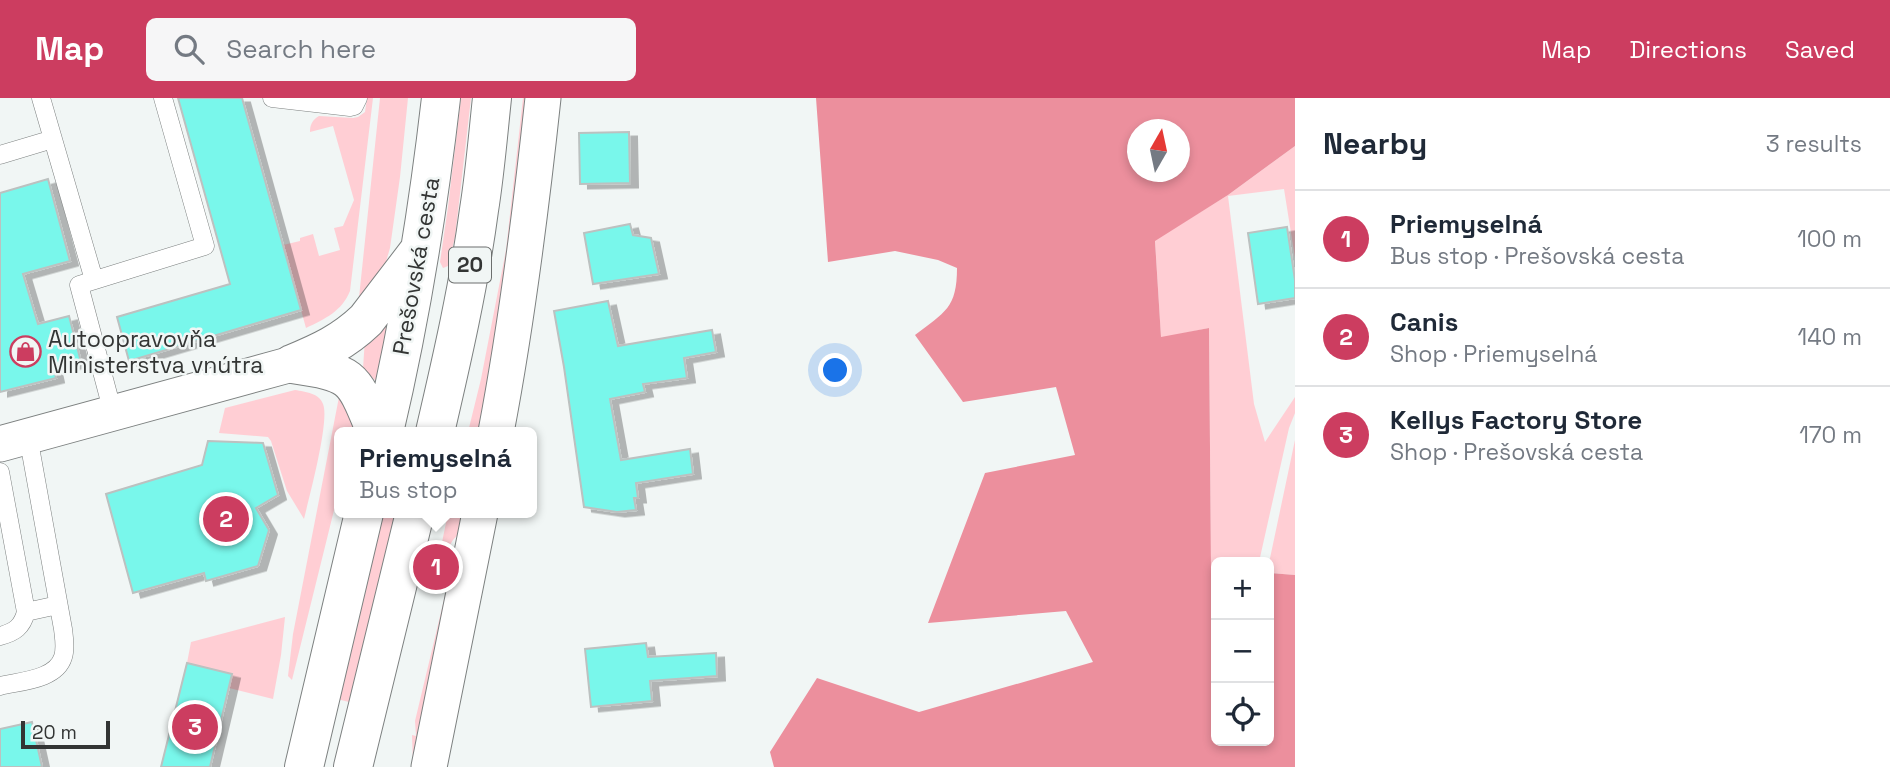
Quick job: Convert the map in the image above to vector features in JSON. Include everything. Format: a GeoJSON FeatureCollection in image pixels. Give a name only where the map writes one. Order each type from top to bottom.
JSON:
{"type":"FeatureCollection","features":[{"type":"Feature","properties":{"kind":"highway","name":"Prešovská cesta"},"geometry":{"type":"LineString","coordinates":[[385,427],[410,316],[433,169],[440,98]]}},
{"type":"Feature","properties":{"kind":"highway","name":"20"},"geometry":{"type":"LineString","coordinates":[[436,427],[468,277],[479,211],[492,98]]}},
{"type":"Feature","properties":{"kind":"highway"},"geometry":{"type":"LineString","coordinates":[[292,365],[330,348],[366,320],[421,248]]}},
{"type":"Feature","properties":{"kind":"highway"},"geometry":{"type":"LineString","coordinates":[[292,365],[331,371],[348,379],[362,398],[374,427]]}},
{"type":"Feature","properties":{"kind":"highway"},"geometry":{"type":"LineString","coordinates":[[304,767],[363,518]]}},
{"type":"Feature","properties":{"kind":"highway"},"geometry":{"type":"LineString","coordinates":[[353,767],[414,518]]}},
{"type":"Feature","properties":{"kind":"highway"},"geometry":{"type":"LineString","coordinates":[[367,710],[383,767]]}},
{"type":"Feature","properties":{"kind":"street"},"geometry":{"type":"LineString","coordinates":[[497,427],[516,318],[542,98]]}},
{"type":"Feature","properties":{"kind":"street"},"geometry":{"type":"LineString","coordinates":[[14,440],[292,365]]}},
{"type":"Feature","properties":{"kind":"street"},"geometry":{"type":"LineString","coordinates":[[429,767],[479,518]]}},
{"type":"Feature","properties":{"kind":"lane"},"geometry":{"type":"LineString","coordinates":[[41,98],[94,280]]}},
{"type":"Feature","properties":{"kind":"lane"},"geometry":{"type":"LineString","coordinates":[[113,412],[79,285],[205,246],[163,98]]}},
{"type":"Feature","properties":{"kind":"lane"},"geometry":{"type":"LineString","coordinates":[[272,98],[350,107],[354,106],[358,98]]}},
{"type":"Feature","properties":{"kind":"lane"},"geometry":{"type":"LineString","coordinates":[[0,155],[53,139]]}},
{"type":"Feature","properties":{"kind":"lane"},"geometry":{"type":"LineString","coordinates":[[0,686],[46,674],[63,658],[64,643],[58,605],[14,440]]}},
{"type":"Feature","properties":{"kind":"lane"},"geometry":{"type":"LineString","coordinates":[[0,472],[26,612],[24,621],[16,630],[0,636]]}},
{"type":"Feature","properties":{"kind":"lane"},"geometry":{"type":"LineString","coordinates":[[26,612],[58,605]]}},
{"type":"Feature","properties":{"kind":"shaded area"},"geometry":{"type":"Polygon","coordinates":[[[367,98],[373,98],[350,291],[338,309],[306,328],[283,245],[313,234],[319,256],[340,250],[334,228],[343,226],[354,200],[333,126],[310,132],[311,125],[319,116],[358,117],[365,112],[367,98]]]}},
{"type":"Feature","properties":{"kind":"shaded area"},"geometry":{"type":"Polygon","coordinates":[[[380,98],[408,98],[400,177],[390,248],[383,272],[358,307],[380,98]]]}},
{"type":"Feature","properties":{"kind":"shaded area"},"geometry":{"type":"Polygon","coordinates":[[[461,98],[471,98],[455,237],[448,266],[443,268],[440,262],[461,98]]]}},
{"type":"Feature","properties":{"kind":"shaded area"},"geometry":{"type":"Polygon","coordinates":[[[523,98],[533,98],[488,427],[469,427],[481,379],[506,250],[523,98]]]}},
{"type":"Feature","properties":{"kind":"shaded area"},"geometry":{"type":"Polygon","coordinates":[[[816,98],[1295,98],[1295,146],[1228,195],[1155,241],[1161,337],[1209,328],[1211,746],[1274,746],[1274,573],[1295,575],[1295,767],[774,767],[770,752],[817,678],[919,712],[1093,662],[1066,611],[928,623],[985,473],[1075,455],[1056,387],[963,402],[915,335],[941,314],[952,301],[957,268],[938,260],[895,251],[828,262],[816,98]]]}},
{"type":"Feature","properties":{"kind":"shaded area"},"geometry":{"type":"Polygon","coordinates":[[[1295,146],[1295,258],[1284,189],[1228,196],[1254,404],[1265,442],[1295,397],[1295,413],[1289,428],[1260,557],[1211,557],[1211,568],[1209,328],[1161,338],[1155,240],[1228,195],[1295,146]]]}},
{"type":"Feature","properties":{"kind":"shaded area"},"geometry":{"type":"Polygon","coordinates":[[[394,304],[377,382],[363,369],[365,338],[394,304]]]}},
{"type":"Feature","properties":{"kind":"shaded area"},"geometry":{"type":"Polygon","coordinates":[[[295,390],[318,397],[323,404],[324,413],[318,460],[304,519],[287,491],[268,437],[219,433],[225,408],[295,390]]]}},
{"type":"Feature","properties":{"kind":"shaded area"},"geometry":{"type":"Polygon","coordinates":[[[339,397],[352,418],[352,427],[334,427],[334,510],[292,680],[288,676],[293,634],[339,397]]]}},
{"type":"Feature","properties":{"kind":"shaded area"},"geometry":{"type":"Polygon","coordinates":[[[1295,440],[1295,575],[1274,573],[1274,557],[1270,557],[1295,440]]]}},
{"type":"Feature","properties":{"kind":"shaded area"},"geometry":{"type":"Polygon","coordinates":[[[381,518],[394,518],[349,702],[337,699],[381,518]]]}},
{"type":"Feature","properties":{"kind":"shaded area"},"geometry":{"type":"Polygon","coordinates":[[[447,518],[469,518],[440,561],[447,518]]]}},
{"type":"Feature","properties":{"kind":"shaded area"},"geometry":{"type":"Polygon","coordinates":[[[452,566],[413,766],[412,735],[416,736],[415,721],[452,566]]]}},
{"type":"Feature","properties":{"kind":"shaded area"},"geometry":{"type":"Polygon","coordinates":[[[285,617],[273,699],[229,688],[232,674],[187,663],[191,642],[285,617]]]}},
{"type":"Feature","properties":{"kind":"building"},"geometry":{"type":"Polygon","coordinates":[[[178,98],[242,98],[301,310],[129,361],[117,317],[230,284],[178,98]]]}},
{"type":"Feature","properties":{"kind":"building"},"geometry":{"type":"Polygon","coordinates":[[[629,132],[630,183],[580,184],[579,133],[629,132]]]}},
{"type":"Feature","properties":{"kind":"building"},"geometry":{"type":"Polygon","coordinates":[[[48,179],[70,261],[23,274],[38,324],[69,316],[81,362],[54,369],[56,378],[0,392],[0,193],[48,179]]]}},
{"type":"Feature","properties":{"kind":"building"},"geometry":{"type":"Polygon","coordinates":[[[630,224],[633,235],[651,238],[659,274],[593,284],[584,233],[630,224]]]}},
{"type":"Feature","properties":{"kind":"building"},"geometry":{"type":"Polygon","coordinates":[[[1287,227],[1295,298],[1258,304],[1248,233],[1287,227]]]}},
{"type":"Feature","properties":{"kind":"building"},"geometry":{"type":"Polygon","coordinates":[[[608,301],[618,346],[712,330],[716,352],[684,358],[687,378],[643,384],[645,392],[610,399],[621,460],[690,449],[693,474],[636,483],[636,510],[617,512],[584,507],[554,311],[608,301]]]}},
{"type":"Feature","properties":{"kind":"building"},"geometry":{"type":"Polygon","coordinates":[[[208,441],[263,443],[278,495],[256,508],[269,530],[258,566],[206,581],[204,573],[133,593],[106,494],[202,465],[208,441]]]}},
{"type":"Feature","properties":{"kind":"building"},"geometry":{"type":"Polygon","coordinates":[[[646,643],[648,657],[716,653],[717,676],[650,681],[652,701],[591,707],[585,649],[646,643]]]}},
{"type":"Feature","properties":{"kind":"building"},"geometry":{"type":"Polygon","coordinates":[[[187,663],[232,674],[210,767],[161,767],[187,663]]]}},
{"type":"Feature","properties":{"kind":"building"},"geometry":{"type":"Polygon","coordinates":[[[32,722],[42,767],[0,767],[0,729],[32,722]]]}},
{"type":"Feature","properties":{"kind":"place","name":"Autoopravovňa Ministerstva vnútra"},"geometry":{"type":"Point","coordinates":[25,352]}},
{"type":"Feature","properties":{"kind":"place","name":"Canis"},"geometry":{"type":"Point","coordinates":[226,519]}},
{"type":"Feature","properties":{"kind":"place","name":"Priemyselná"},"geometry":{"type":"Point","coordinates":[436,567]}},
{"type":"Feature","properties":{"kind":"place","name":"Kellys Factory Store"},"geometry":{"type":"Point","coordinates":[195,727]}}]}
